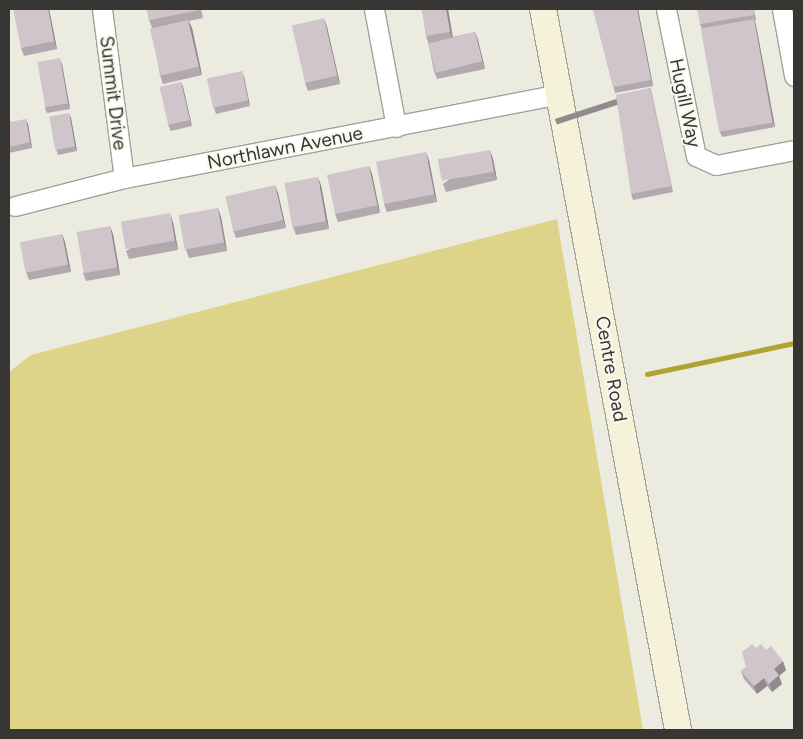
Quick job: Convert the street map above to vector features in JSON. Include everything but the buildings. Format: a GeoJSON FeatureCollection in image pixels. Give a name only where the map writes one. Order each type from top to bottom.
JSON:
{"type":"FeatureCollection","features":[{"type":"Feature","properties":{"kind":"main road","name":"Centre Road"},"geometry":{"type":"LineString","coordinates":[[543,9],[555,95],[588,247],[678,730]]}},
{"type":"Feature","properties":{"kind":"street","name":"Summit Drive"},"geometry":{"type":"LineString","coordinates":[[102,9],[124,178]]}},
{"type":"Feature","properties":{"kind":"street"},"geometry":{"type":"LineString","coordinates":[[374,9],[396,126]]}},
{"type":"Feature","properties":{"kind":"street","name":"Hugill Way"},"geometry":{"type":"LineString","coordinates":[[666,9],[696,156],[716,165],[794,150]]}},
{"type":"Feature","properties":{"kind":"street"},"geometry":{"type":"LineString","coordinates":[[782,9],[794,76]]}},
{"type":"Feature","properties":{"kind":"street","name":"Northlawn Avenue"},"geometry":{"type":"LineString","coordinates":[[16,206],[124,178],[555,95]]}},
{"type":"Feature","properties":{"kind":"shaded area"},"geometry":{"type":"Polygon","coordinates":[[[557,219],[643,730],[9,730],[9,372],[31,355],[557,219]]]}},
{"type":"Feature","properties":{"kind":"waterway"},"geometry":{"type":"LineString","coordinates":[[647,374],[794,343]]}}]}
